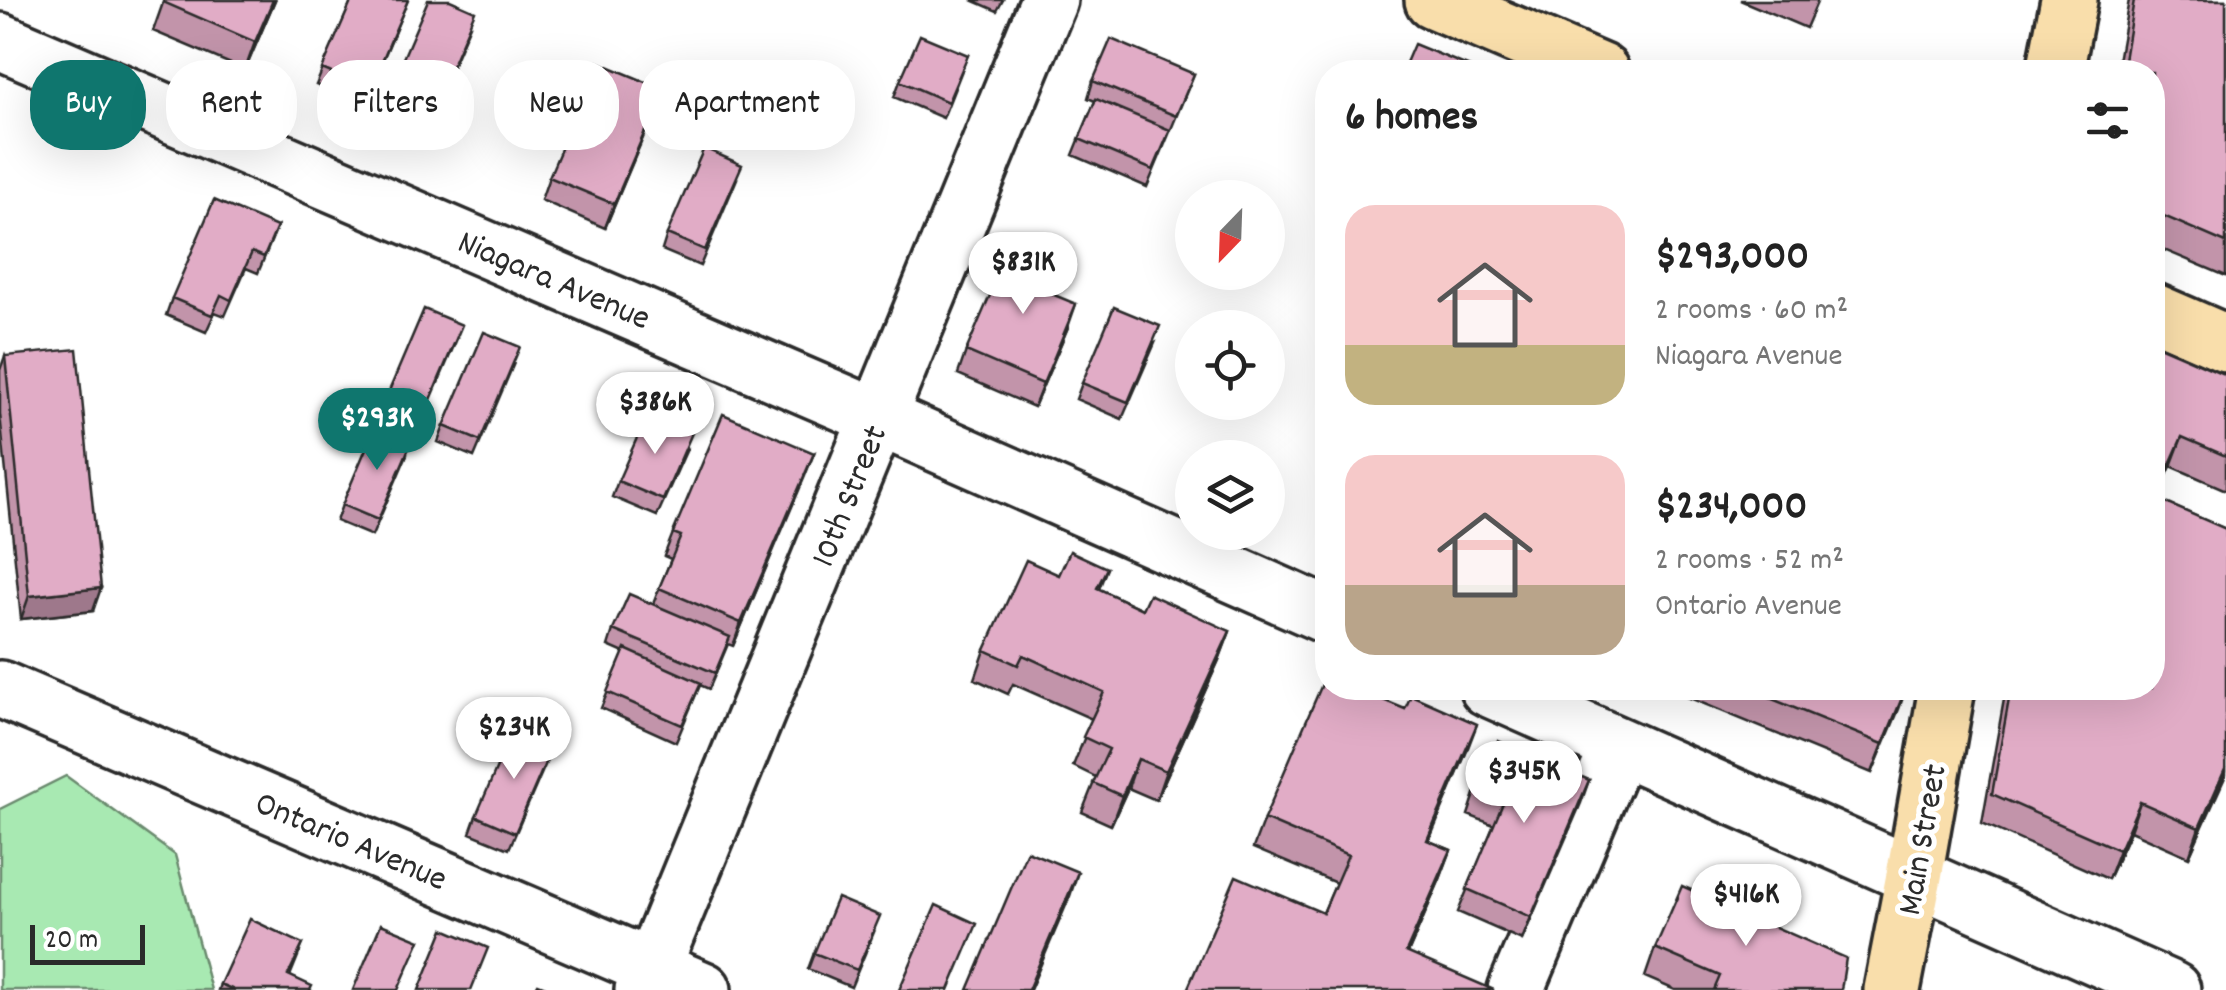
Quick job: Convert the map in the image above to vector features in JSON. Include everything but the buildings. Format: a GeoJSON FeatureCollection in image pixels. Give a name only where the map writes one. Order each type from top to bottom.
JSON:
{"type":"FeatureCollection","features":[{"type":"Feature","properties":{"kind":"main road"},"geometry":{"type":"LineString","coordinates":[[1433,0],[1510,15],[1582,60]]}},
{"type":"Feature","properties":{"kind":"main road"},"geometry":{"type":"LineString","coordinates":[[2057,60],[2069,0]]}},
{"type":"Feature","properties":{"kind":"main road"},"geometry":{"type":"LineString","coordinates":[[2165,316],[2226,342]]}},
{"type":"Feature","properties":{"kind":"main road","name":"Main Street"},"geometry":{"type":"LineString","coordinates":[[1892,990],[1944,700]]}},
{"type":"Feature","properties":{"kind":"street","name":"10th Street"},"geometry":{"type":"LineString","coordinates":[[648,979],[1048,0]]}},
{"type":"Feature","properties":{"kind":"street","name":"Niagara Avenue"},"geometry":{"type":"LineString","coordinates":[[0,41],[879,418],[1315,610]]}},
{"type":"Feature","properties":{"kind":"street","name":"Ontario Avenue"},"geometry":{"type":"LineString","coordinates":[[0,690],[648,979],[703,990]]}},
{"type":"Feature","properties":{"kind":"street"},"geometry":{"type":"LineString","coordinates":[[1523,700],[2172,990]]}},
{"type":"Feature","properties":{"kind":"street"},"geometry":{"type":"LineString","coordinates":[[1516,990],[1620,746]]}},
{"type":"Feature","properties":{"kind":"green space"},"geometry":{"type":"Polygon","coordinates":[[[66,776],[175,855],[211,990],[0,990],[0,809],[66,776]]]}}]}
